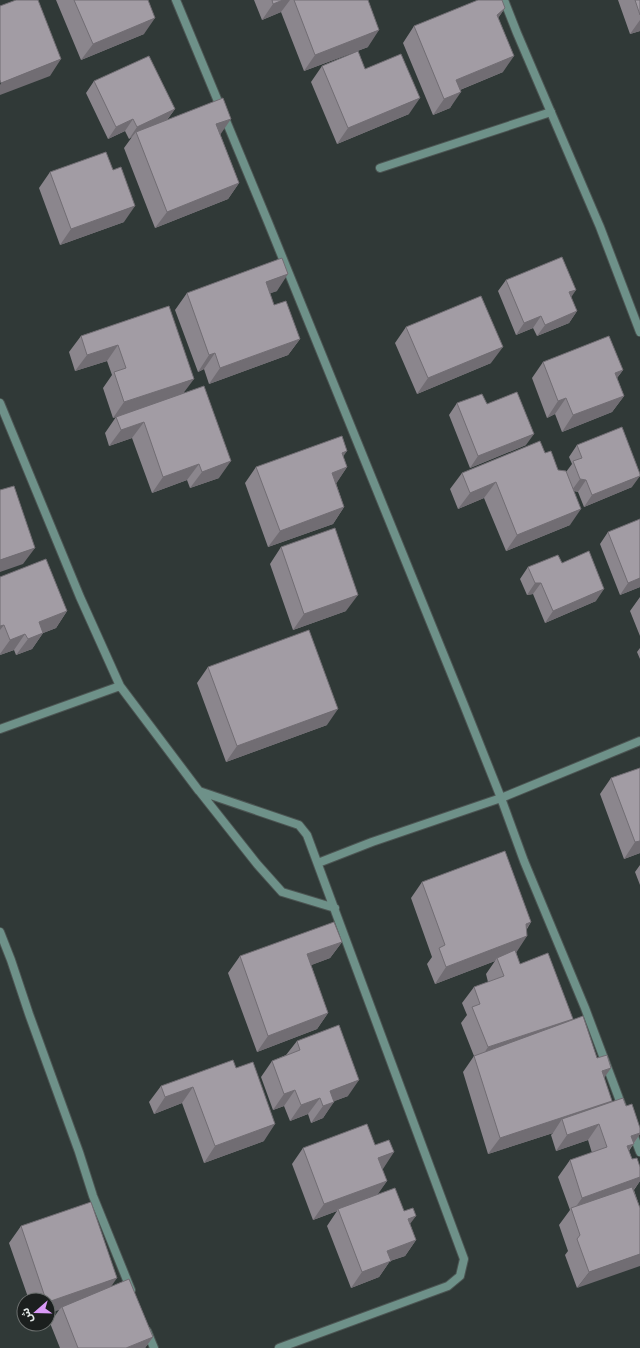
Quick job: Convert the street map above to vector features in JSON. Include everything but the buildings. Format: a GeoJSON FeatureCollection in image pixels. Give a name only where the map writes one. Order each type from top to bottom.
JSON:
{"type":"FeatureCollection","features":[{"type":"Feature","properties":{"kind":"street"},"geometry":{"type":"LineString","coordinates":[[176,0],[502,798],[524,860],[585,1008],[640,1152]]}},
{"type":"Feature","properties":{"kind":"street"},"geometry":{"type":"LineString","coordinates":[[504,0],[600,227],[640,332]]}},
{"type":"Feature","properties":{"kind":"street"},"geometry":{"type":"LineString","coordinates":[[380,168],[552,112]]}},
{"type":"Feature","properties":{"kind":"street"},"geometry":{"type":"LineString","coordinates":[[0,403],[80,597],[120,686],[199,791],[257,864],[282,892],[335,908]]}},
{"type":"Feature","properties":{"kind":"street"},"geometry":{"type":"LineString","coordinates":[[0,729],[120,686]]}},
{"type":"Feature","properties":{"kind":"street"},"geometry":{"type":"LineString","coordinates":[[318,863],[385,837],[502,798],[640,741]]}},
{"type":"Feature","properties":{"kind":"street"},"geometry":{"type":"LineString","coordinates":[[199,791],[299,825],[307,835],[464,1259],[460,1276],[448,1286],[279,1348]]}},
{"type":"Feature","properties":{"kind":"street"},"geometry":{"type":"LineString","coordinates":[[0,932],[80,1152],[94,1196],[134,1297]]}},
{"type":"Feature","properties":{"kind":"street"},"geometry":{"type":"LineString","coordinates":[[145,1326],[154,1348]]}}]}
